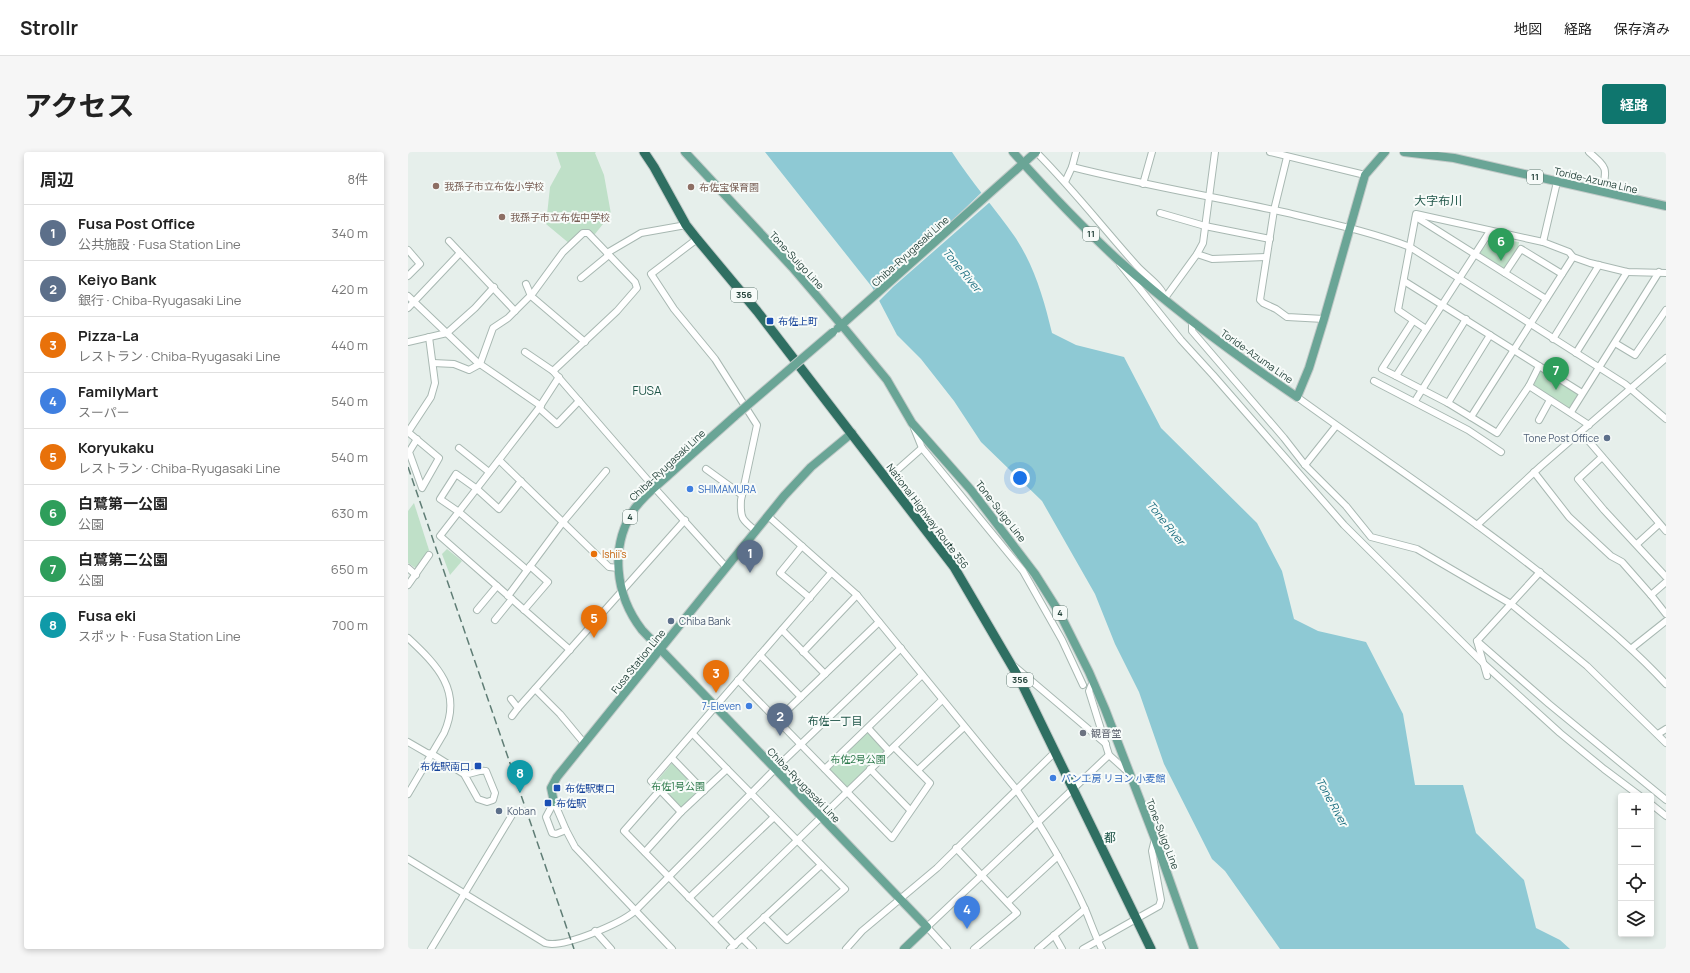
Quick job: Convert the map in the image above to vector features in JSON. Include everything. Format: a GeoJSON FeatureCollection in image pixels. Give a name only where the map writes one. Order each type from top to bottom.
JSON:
{"type":"FeatureCollection","features":[{"type":"Feature","properties":{"kind":"highway","name":"National Highway Route 356"},"geometry":{"type":"LineString","coordinates":[[644,152],[686,225],[757,311],[954,567],[1012,664],[1056,751],[1151,949]]}},
{"type":"Feature","properties":{"kind":"main road","name":"Tone-Suigo Line"},"geometry":{"type":"LineString","coordinates":[[685,152],[844,323],[886,380],[912,423],[971,490],[1036,574],[1059,612],[1093,681],[1155,839],[1194,949]]}},
{"type":"Feature","properties":{"kind":"main road","name":"Toride-Azuma Line"},"geometry":{"type":"LineString","coordinates":[[1013,152],[1026,161],[1066,210],[1115,258],[1192,322],[1297,397],[1309,368],[1351,229],[1365,175],[1386,152]]}},
{"type":"Feature","properties":{"kind":"main road","name":"Chiba-Ryugasaki Line"},"geometry":{"type":"LineString","coordinates":[[927,928],[660,650],[636,622],[629,611],[622,592],[618,568],[619,548],[627,522],[639,503],[654,488],[844,323],[1036,152]]}},
{"type":"Feature","properties":{"kind":"main road","name":"Toride-Azuma Line"},"geometry":{"type":"LineString","coordinates":[[1404,152],[1454,158],[1666,206]]}},
{"type":"Feature","properties":{"kind":"main road","name":"Fusa Station Line"},"geometry":{"type":"LineString","coordinates":[[554,802],[551,792],[551,785],[726,567],[811,467],[852,433]]}},
{"type":"Feature","properties":{"kind":"main road"},"geometry":{"type":"LineString","coordinates":[[904,949],[927,928]]}},
{"type":"Feature","properties":{"kind":"street"},"geometry":{"type":"LineString","coordinates":[[1036,152],[1065,182],[1140,269],[1164,293],[1165,298]]}},
{"type":"Feature","properties":{"kind":"street"},"geometry":{"type":"LineString","coordinates":[[1065,182],[1072,167],[1076,152]]}},
{"type":"Feature","properties":{"kind":"street"},"geometry":{"type":"LineString","coordinates":[[1143,184],[1152,152]]}},
{"type":"Feature","properties":{"kind":"street"},"geometry":{"type":"LineString","coordinates":[[1165,298],[1197,254],[1203,243],[1215,152]]}},
{"type":"Feature","properties":{"kind":"street"},"geometry":{"type":"LineString","coordinates":[[1270,152],[1365,175]]}},
{"type":"Feature","properties":{"kind":"street"},"geometry":{"type":"LineString","coordinates":[[1589,152],[1604,166],[1606,174],[1602,192]]}},
{"type":"Feature","properties":{"kind":"street"},"geometry":{"type":"LineString","coordinates":[[1287,157],[1274,210],[1260,300],[1263,303],[1276,308],[1287,317],[1324,319]]}},
{"type":"Feature","properties":{"kind":"street"},"geometry":{"type":"LineString","coordinates":[[1072,167],[1143,184],[1274,210],[1385,238],[1410,247],[1530,325],[1599,367],[1630,388],[1666,419]]}},
{"type":"Feature","properties":{"kind":"street"},"geometry":{"type":"LineString","coordinates":[[1543,242],[1557,182]]}},
{"type":"Feature","properties":{"kind":"street"},"geometry":{"type":"LineString","coordinates":[[1160,213],[1205,226],[1270,239]]}},
{"type":"Feature","properties":{"kind":"street"},"geometry":{"type":"LineString","coordinates":[[1426,329],[1398,310],[1416,214],[1543,242],[1569,252],[1573,257],[1627,272],[1666,273]]}},
{"type":"Feature","properties":{"kind":"street"},"geometry":{"type":"LineString","coordinates":[[1416,217],[1546,299]]}},
{"type":"Feature","properties":{"kind":"street"},"geometry":{"type":"LineString","coordinates":[[581,278],[608,254],[641,233],[686,225]]}},
{"type":"Feature","properties":{"kind":"street"},"geometry":{"type":"LineString","coordinates":[[1396,376],[1441,304],[1490,231]]}},
{"type":"Feature","properties":{"kind":"street"},"geometry":{"type":"LineString","coordinates":[[433,363],[454,364],[469,370],[480,364],[493,328],[508,318],[531,296],[563,252],[583,233],[588,234],[635,282],[637,288],[617,312],[553,371]]}},
{"type":"Feature","properties":{"kind":"street"},"geometry":{"type":"LineString","coordinates":[[697,239],[652,274],[674,309],[715,359],[758,425],[742,495],[740,513],[741,518],[756,531]]}},
{"type":"Feature","properties":{"kind":"street"},"geometry":{"type":"LineString","coordinates":[[449,241],[515,311]]}},
{"type":"Feature","properties":{"kind":"street"},"geometry":{"type":"LineString","coordinates":[[1505,273],[1521,249],[1562,274]]}},
{"type":"Feature","properties":{"kind":"street"},"geometry":{"type":"LineString","coordinates":[[408,250],[420,264],[408,276]]}},
{"type":"Feature","properties":{"kind":"street"},"geometry":{"type":"LineString","coordinates":[[408,308],[460,253]]}},
{"type":"Feature","properties":{"kind":"street"},"geometry":{"type":"LineString","coordinates":[[1197,254],[1212,259],[1266,257]]}},
{"type":"Feature","properties":{"kind":"street"},"geometry":{"type":"LineString","coordinates":[[1471,417],[1573,257]]}},
{"type":"Feature","properties":{"kind":"street"},"geometry":{"type":"LineString","coordinates":[[1115,258],[1181,340],[1344,525],[1484,664],[1565,738],[1636,793]]}},
{"type":"Feature","properties":{"kind":"street"},"geometry":{"type":"LineString","coordinates":[[1553,339],[1599,265]]}},
{"type":"Feature","properties":{"kind":"street"},"geometry":{"type":"LineString","coordinates":[[1576,353],[1627,272]]}},
{"type":"Feature","properties":{"kind":"street"},"geometry":{"type":"LineString","coordinates":[[1572,412],[1582,393],[1615,343],[1658,272]]}},
{"type":"Feature","properties":{"kind":"street"},"geometry":{"type":"LineString","coordinates":[[1404,281],[1582,393]]}},
{"type":"Feature","properties":{"kind":"street"},"geometry":{"type":"LineString","coordinates":[[526,284],[531,296],[585,342]]}},
{"type":"Feature","properties":{"kind":"street"},"geometry":{"type":"LineString","coordinates":[[408,342],[447,333],[475,308],[494,287]]}},
{"type":"Feature","properties":{"kind":"street"},"geometry":{"type":"LineString","coordinates":[[408,296],[480,364],[540,407],[557,424],[579,401]]}},
{"type":"Feature","properties":{"kind":"street"},"geometry":{"type":"LineString","coordinates":[[1615,343],[1635,355],[1666,311]]}},
{"type":"Feature","properties":{"kind":"street"},"geometry":{"type":"LineString","coordinates":[[1415,401],[1466,319]]}},
{"type":"Feature","properties":{"kind":"street"},"geometry":{"type":"LineString","coordinates":[[1413,321],[1382,369],[1448,404],[1497,433],[1528,386],[1539,366]]}},
{"type":"Feature","properties":{"kind":"street"},"geometry":{"type":"LineString","coordinates":[[1192,322],[1192,331],[1284,438],[1305,465],[1346,506],[1371,537],[1417,549],[1511,604],[1540,626],[1587,666],[1666,743]]}},
{"type":"Feature","properties":{"kind":"street"},"geometry":{"type":"LineString","coordinates":[[1448,404],[1490,335]]}},
{"type":"Feature","properties":{"kind":"street"},"geometry":{"type":"LineString","coordinates":[[417,440],[409,452],[422,488],[439,458],[408,432],[431,397],[435,383],[429,337]]}},
{"type":"Feature","properties":{"kind":"street"},"geometry":{"type":"LineString","coordinates":[[525,352],[553,371],[654,488],[685,520],[726,567]]}},
{"type":"Feature","properties":{"kind":"street"},"geometry":{"type":"LineString","coordinates":[[1477,525],[1534,472],[1666,358]]}},
{"type":"Feature","properties":{"kind":"street"},"geometry":{"type":"LineString","coordinates":[[559,378],[540,407],[440,536],[570,650]]}},
{"type":"Feature","properties":{"kind":"street"},"geometry":{"type":"LineString","coordinates":[[1374,381],[1415,401],[1468,430],[1501,452]]}},
{"type":"Feature","properties":{"kind":"street"},"geometry":{"type":"LineString","coordinates":[[1528,386],[1590,424]]}},
{"type":"Feature","properties":{"kind":"street"},"geometry":{"type":"LineString","coordinates":[[1297,397],[1477,525],[1540,572],[1632,648],[1666,684]]}},
{"type":"Feature","properties":{"kind":"street"},"geometry":{"type":"LineString","coordinates":[[1539,420],[1550,400]]}},
{"type":"Feature","properties":{"kind":"street"},"geometry":{"type":"LineString","coordinates":[[912,423],[922,448],[1023,571],[1062,640],[1083,685]]}},
{"type":"Feature","properties":{"kind":"street"},"geometry":{"type":"LineString","coordinates":[[1305,465],[1336,426]]}},
{"type":"Feature","properties":{"kind":"street"},"geometry":{"type":"LineString","coordinates":[[1581,432],[1666,531]]}},
{"type":"Feature","properties":{"kind":"street"},"geometry":{"type":"LineString","coordinates":[[459,448],[489,472]]}},
{"type":"Feature","properties":{"kind":"street"},"geometry":{"type":"LineString","coordinates":[[922,448],[940,454]]}},
{"type":"Feature","properties":{"kind":"street"},"geometry":{"type":"LineString","coordinates":[[887,479],[922,448]]}},
{"type":"Feature","properties":{"kind":"street"},"geometry":{"type":"LineString","coordinates":[[1602,457],[1578,479],[1604,510],[1666,577]]}},
{"type":"Feature","properties":{"kind":"street"},"geometry":{"type":"LineString","coordinates":[[499,460],[609,567],[618,568]]}},
{"type":"Feature","properties":{"kind":"street"},"geometry":{"type":"LineString","coordinates":[[706,470],[742,495]]}},
{"type":"Feature","properties":{"kind":"street"},"geometry":{"type":"LineString","coordinates":[[495,620],[528,568],[563,522],[606,471]]}},
{"type":"Feature","properties":{"kind":"street"},"geometry":{"type":"LineString","coordinates":[[1534,472],[1569,517],[1611,556],[1622,562],[1666,614]]}},
{"type":"Feature","properties":{"kind":"street"},"geometry":{"type":"LineString","coordinates":[[521,481],[499,509],[477,489],[456,474],[440,499],[459,512],[528,568],[548,582],[524,610]]}},
{"type":"Feature","properties":{"kind":"street"},"geometry":{"type":"LineString","coordinates":[[768,516],[857,595],[1016,789],[1039,822],[1058,856],[1085,909],[1102,949]]}},
{"type":"Feature","properties":{"kind":"street"},"geometry":{"type":"LineString","coordinates":[[512,716],[685,520]]}},
{"type":"Feature","properties":{"kind":"street"},"geometry":{"type":"LineString","coordinates":[[1637,544],[1659,524]]}},
{"type":"Feature","properties":{"kind":"street"},"geometry":{"type":"LineString","coordinates":[[802,546],[780,573],[810,598]]}},
{"type":"Feature","properties":{"kind":"street"},"geometry":{"type":"LineString","coordinates":[[408,585],[429,555]]}},
{"type":"Feature","properties":{"kind":"street"},"geometry":{"type":"LineString","coordinates":[[408,568],[416,575]]}},
{"type":"Feature","properties":{"kind":"street"},"geometry":{"type":"LineString","coordinates":[[1477,641],[1540,572]]}},
{"type":"Feature","properties":{"kind":"street"},"geometry":{"type":"LineString","coordinates":[[681,812],[651,781],[831,573]]}},
{"type":"Feature","properties":{"kind":"street"},"geometry":{"type":"LineString","coordinates":[[1651,595],[1666,582]]}},
{"type":"Feature","properties":{"kind":"street"},"geometry":{"type":"LineString","coordinates":[[477,610],[497,586]]}},
{"type":"Feature","properties":{"kind":"street"},"geometry":{"type":"LineString","coordinates":[[803,652],[857,595]]}},
{"type":"Feature","properties":{"kind":"street"},"geometry":{"type":"LineString","coordinates":[[1632,648],[1666,621]]}},
{"type":"Feature","properties":{"kind":"street"},"geometry":{"type":"LineString","coordinates":[[778,719],[879,622]]}},
{"type":"Feature","properties":{"kind":"street"},"geometry":{"type":"LineString","coordinates":[[782,630],[825,674]]}},
{"type":"Feature","properties":{"kind":"street"},"geometry":{"type":"LineString","coordinates":[[408,638],[436,664],[444,679],[450,698],[447,726],[408,794]]}},
{"type":"Feature","properties":{"kind":"street"},"geometry":{"type":"LineString","coordinates":[[1477,641],[1487,676]]}},
{"type":"Feature","properties":{"kind":"street"},"geometry":{"type":"LineString","coordinates":[[1477,641],[1549,704],[1666,800]]}},
{"type":"Feature","properties":{"kind":"street"},"geometry":{"type":"LineString","coordinates":[[408,859],[465,893],[548,947],[558,946],[594,931],[629,916],[635,911],[775,769],[901,648]]}},
{"type":"Feature","properties":{"kind":"street"},"geometry":{"type":"LineString","coordinates":[[760,655],[801,696]]}},
{"type":"Feature","properties":{"kind":"street"},"geometry":{"type":"LineString","coordinates":[[1012,664],[1106,744]]}},
{"type":"Feature","properties":{"kind":"street"},"geometry":{"type":"LineString","coordinates":[[825,769],[922,674]]}},
{"type":"Feature","properties":{"kind":"street"},"geometry":{"type":"LineString","coordinates":[[738,680],[778,719],[846,792],[892,838],[930,783],[918,770],[868,728]]}},
{"type":"Feature","properties":{"kind":"street"},"geometry":{"type":"LineString","coordinates":[[1093,681],[1090,691],[1109,755],[1130,773]]}},
{"type":"Feature","properties":{"kind":"street"},"geometry":{"type":"LineString","coordinates":[[535,689],[560,714],[584,744]]}},
{"type":"Feature","properties":{"kind":"street"},"geometry":{"type":"LineString","coordinates":[[512,699],[518,708]]}},
{"type":"Feature","properties":{"kind":"street"},"geometry":{"type":"LineString","coordinates":[[713,922],[942,700]]}},
{"type":"Feature","properties":{"kind":"street"},"geometry":{"type":"LineString","coordinates":[[918,770],[964,727]]}},
{"type":"Feature","properties":{"kind":"street"},"geometry":{"type":"LineString","coordinates":[[1658,734],[1666,729]]}},
{"type":"Feature","properties":{"kind":"street"},"geometry":{"type":"LineString","coordinates":[[693,734],[773,818],[845,889],[787,940],[764,917]]}},
{"type":"Feature","properties":{"kind":"street"},"geometry":{"type":"LineString","coordinates":[[408,742],[427,754],[432,754],[464,774],[478,799],[487,802],[493,800],[495,793],[486,771],[482,770],[472,774],[464,774]]}},
{"type":"Feature","properties":{"kind":"street"},"geometry":{"type":"LineString","coordinates":[[846,949],[862,931],[900,900],[1056,751]]}},
{"type":"Feature","properties":{"kind":"street"},"geometry":{"type":"LineString","coordinates":[[947,949],[927,928],[1074,790],[1109,755]]}},
{"type":"Feature","properties":{"kind":"street"},"geometry":{"type":"LineString","coordinates":[[672,758],[704,791]]}},
{"type":"Feature","properties":{"kind":"street"},"geometry":{"type":"LineString","coordinates":[[645,852],[681,812],[727,769]]}},
{"type":"Feature","properties":{"kind":"street"},"geometry":{"type":"LineString","coordinates":[[870,769],[910,810]]}},
{"type":"Feature","properties":{"kind":"street"},"geometry":{"type":"LineString","coordinates":[[660,790],[624,831],[668,878],[713,922],[733,947],[821,865]]}},
{"type":"Feature","properties":{"kind":"street"},"geometry":{"type":"LineString","coordinates":[[554,802],[546,817],[552,833],[556,834],[566,830]]}},
{"type":"Feature","properties":{"kind":"street"},"geometry":{"type":"LineString","coordinates":[[554,802],[566,830],[582,855],[672,949]]}},
{"type":"Feature","properties":{"kind":"street"},"geometry":{"type":"LineString","coordinates":[[1654,806],[1666,816]]}},
{"type":"Feature","properties":{"kind":"street"},"geometry":{"type":"LineString","coordinates":[[431,949],[512,815]]}},
{"type":"Feature","properties":{"kind":"street"},"geometry":{"type":"LineString","coordinates":[[690,898],[773,818]]}},
{"type":"Feature","properties":{"kind":"street"},"geometry":{"type":"LineString","coordinates":[[1083,949],[1136,920],[1158,906],[1161,900],[1152,851],[1155,839]]}},
{"type":"Feature","properties":{"kind":"street"},"geometry":{"type":"LineString","coordinates":[[956,848],[1017,913],[974,949]]}},
{"type":"Feature","properties":{"kind":"street"},"geometry":{"type":"LineString","coordinates":[[1008,902],[1058,856]]}},
{"type":"Feature","properties":{"kind":"street"},"geometry":{"type":"LineString","coordinates":[[1038,948],[1085,909]]}},
{"type":"Feature","properties":{"kind":"street"},"geometry":{"type":"LineString","coordinates":[[594,931],[611,949]]}},
{"type":"Feature","properties":{"kind":"street"},"geometry":{"type":"LineString","coordinates":[[1054,935],[1062,949]]}},
{"type":"Feature","properties":{"kind":"street"},"geometry":{"type":"LineString","coordinates":[[742,938],[753,949]]}},
{"type":"Feature","properties":{"kind":"green space"},"geometry":{"type":"Polygon","coordinates":[[[556,152],[596,152],[595,153],[604,175],[611,214],[591,239],[582,234],[570,244],[546,224],[550,187],[561,167],[556,152]]]}},
{"type":"Feature","properties":{"kind":"green space"},"geometry":{"type":"Polygon","coordinates":[[[1491,238],[1519,242],[1518,248],[1504,269],[1480,253],[1491,238]]]}},
{"type":"Feature","properties":{"kind":"green space"},"geometry":{"type":"Polygon","coordinates":[[[1540,368],[1581,395],[1570,410],[1530,385],[1540,368]]]}},
{"type":"Feature","properties":{"kind":"green space"},"geometry":{"type":"Polygon","coordinates":[[[414,503],[429,550],[417,569],[408,563],[408,511],[414,503]]]}},
{"type":"Feature","properties":{"kind":"green space"},"geometry":{"type":"Polygon","coordinates":[[[447,549],[462,561],[450,575],[442,554],[447,549]]]}},
{"type":"Feature","properties":{"kind":"green space","name":"布佐2号公園"},"geometry":{"type":"Polygon","coordinates":[[[868,731],[887,750],[849,786],[846,786],[829,769],[868,731]]]}},
{"type":"Feature","properties":{"kind":"green space","name":"布佐1号公園"},"geometry":{"type":"Polygon","coordinates":[[[673,762],[701,791],[682,809],[656,782],[673,762]]]}},
{"type":"Feature","properties":{"kind":"water","name":"Tone River"},"geometry":{"type":"Polygon","coordinates":[[[765,152],[952,152],[1022,248],[1038,284],[1052,333],[1076,345],[1124,357],[1161,428],[1257,523],[1282,571],[1294,619],[1318,631],[1366,642],[1403,714],[1415,785],[1463,785],[1476,833],[1524,880],[1536,928],[1560,940],[1570,949],[1280,949],[1225,871],[1212,859],[1164,764],[1139,692],[1115,644],[1095,594],[1042,501],[981,442],[954,401],[921,359],[897,335],[872,287],[765,152]]]}},
{"type":"Feature","properties":{"kind":"pier"},"geometry":{"type":"Polygon","coordinates":[[[982,192],[990,202],[878,302],[872,292],[932,240],[982,192]]]}},
{"type":"Feature","properties":{"kind":"railway"},"geometry":{"type":"LineString","coordinates":[[408,467],[574,949]]}},
{"type":"Feature","properties":{"kind":"place","name":"我孫子市立布佐小学校"},"geometry":{"type":"Point","coordinates":[436,186]}},
{"type":"Feature","properties":{"kind":"place","name":"布佐宝保育園"},"geometry":{"type":"Point","coordinates":[691,187]}},
{"type":"Feature","properties":{"kind":"place","name":"我孫子市立布佐中学校"},"geometry":{"type":"Point","coordinates":[502,217]}},
{"type":"Feature","properties":{"kind":"place","name":"白鷺第一公園"},"geometry":{"type":"Point","coordinates":[1501,261]}},
{"type":"Feature","properties":{"kind":"place","name":"布佐上町"},"geometry":{"type":"Point","coordinates":[770,321]}},
{"type":"Feature","properties":{"kind":"place","name":"白鷺第二公園"},"geometry":{"type":"Point","coordinates":[1556,390]}},
{"type":"Feature","properties":{"kind":"place","name":"Tone Post Office"},"geometry":{"type":"Point","coordinates":[1607,438]}},
{"type":"Feature","properties":{"kind":"place","name":"SHIMAMURA"},"geometry":{"type":"Point","coordinates":[690,489]}},
{"type":"Feature","properties":{"kind":"place","name":"Ishii's"},"geometry":{"type":"Point","coordinates":[594,554]}},
{"type":"Feature","properties":{"kind":"place","name":"Fusa Post Office"},"geometry":{"type":"Point","coordinates":[750,573]}},
{"type":"Feature","properties":{"kind":"place","name":"Chiba Bank"},"geometry":{"type":"Point","coordinates":[671,621]}},
{"type":"Feature","properties":{"kind":"place","name":"Koryukaku"},"geometry":{"type":"Point","coordinates":[594,638]}},
{"type":"Feature","properties":{"kind":"place","name":"Pizza-La"},"geometry":{"type":"Point","coordinates":[716,693]}},
{"type":"Feature","properties":{"kind":"place","name":"7-Eleven"},"geometry":{"type":"Point","coordinates":[749,706]}},
{"type":"Feature","properties":{"kind":"place","name":"観音堂"},"geometry":{"type":"Point","coordinates":[1083,733]}},
{"type":"Feature","properties":{"kind":"place","name":"Keiyo Bank"},"geometry":{"type":"Point","coordinates":[780,736]}},
{"type":"Feature","properties":{"kind":"place","name":"布佐駅南口"},"geometry":{"type":"Point","coordinates":[478,766]}},
{"type":"Feature","properties":{"kind":"place","name":"パン工房 リヨン 小麦館"},"geometry":{"type":"Point","coordinates":[1053,778]}},
{"type":"Feature","properties":{"kind":"place","name":"布佐駅東口"},"geometry":{"type":"Point","coordinates":[557,788]}},
{"type":"Feature","properties":{"kind":"place","name":"Fusa eki"},"geometry":{"type":"Point","coordinates":[520,793]}},
{"type":"Feature","properties":{"kind":"place","name":"布佐駅"},"geometry":{"type":"Point","coordinates":[548,803]}},
{"type":"Feature","properties":{"kind":"place","name":"Koban"},"geometry":{"type":"Point","coordinates":[499,811]}},
{"type":"Feature","properties":{"kind":"place","name":"FamilyMart"},"geometry":{"type":"Point","coordinates":[967,929]}},
{"type":"Feature","properties":{"kind":"district","name":"大字布川"},"geometry":{"type":"Point","coordinates":[1438,201]}},
{"type":"Feature","properties":{"kind":"district","name":"FUSA"},"geometry":{"type":"Point","coordinates":[647,391]}},
{"type":"Feature","properties":{"kind":"district","name":"布佐一丁目"},"geometry":{"type":"Point","coordinates":[835,721]}},
{"type":"Feature","properties":{"kind":"district","name":"都"},"geometry":{"type":"Point","coordinates":[1110,838]}}]}
